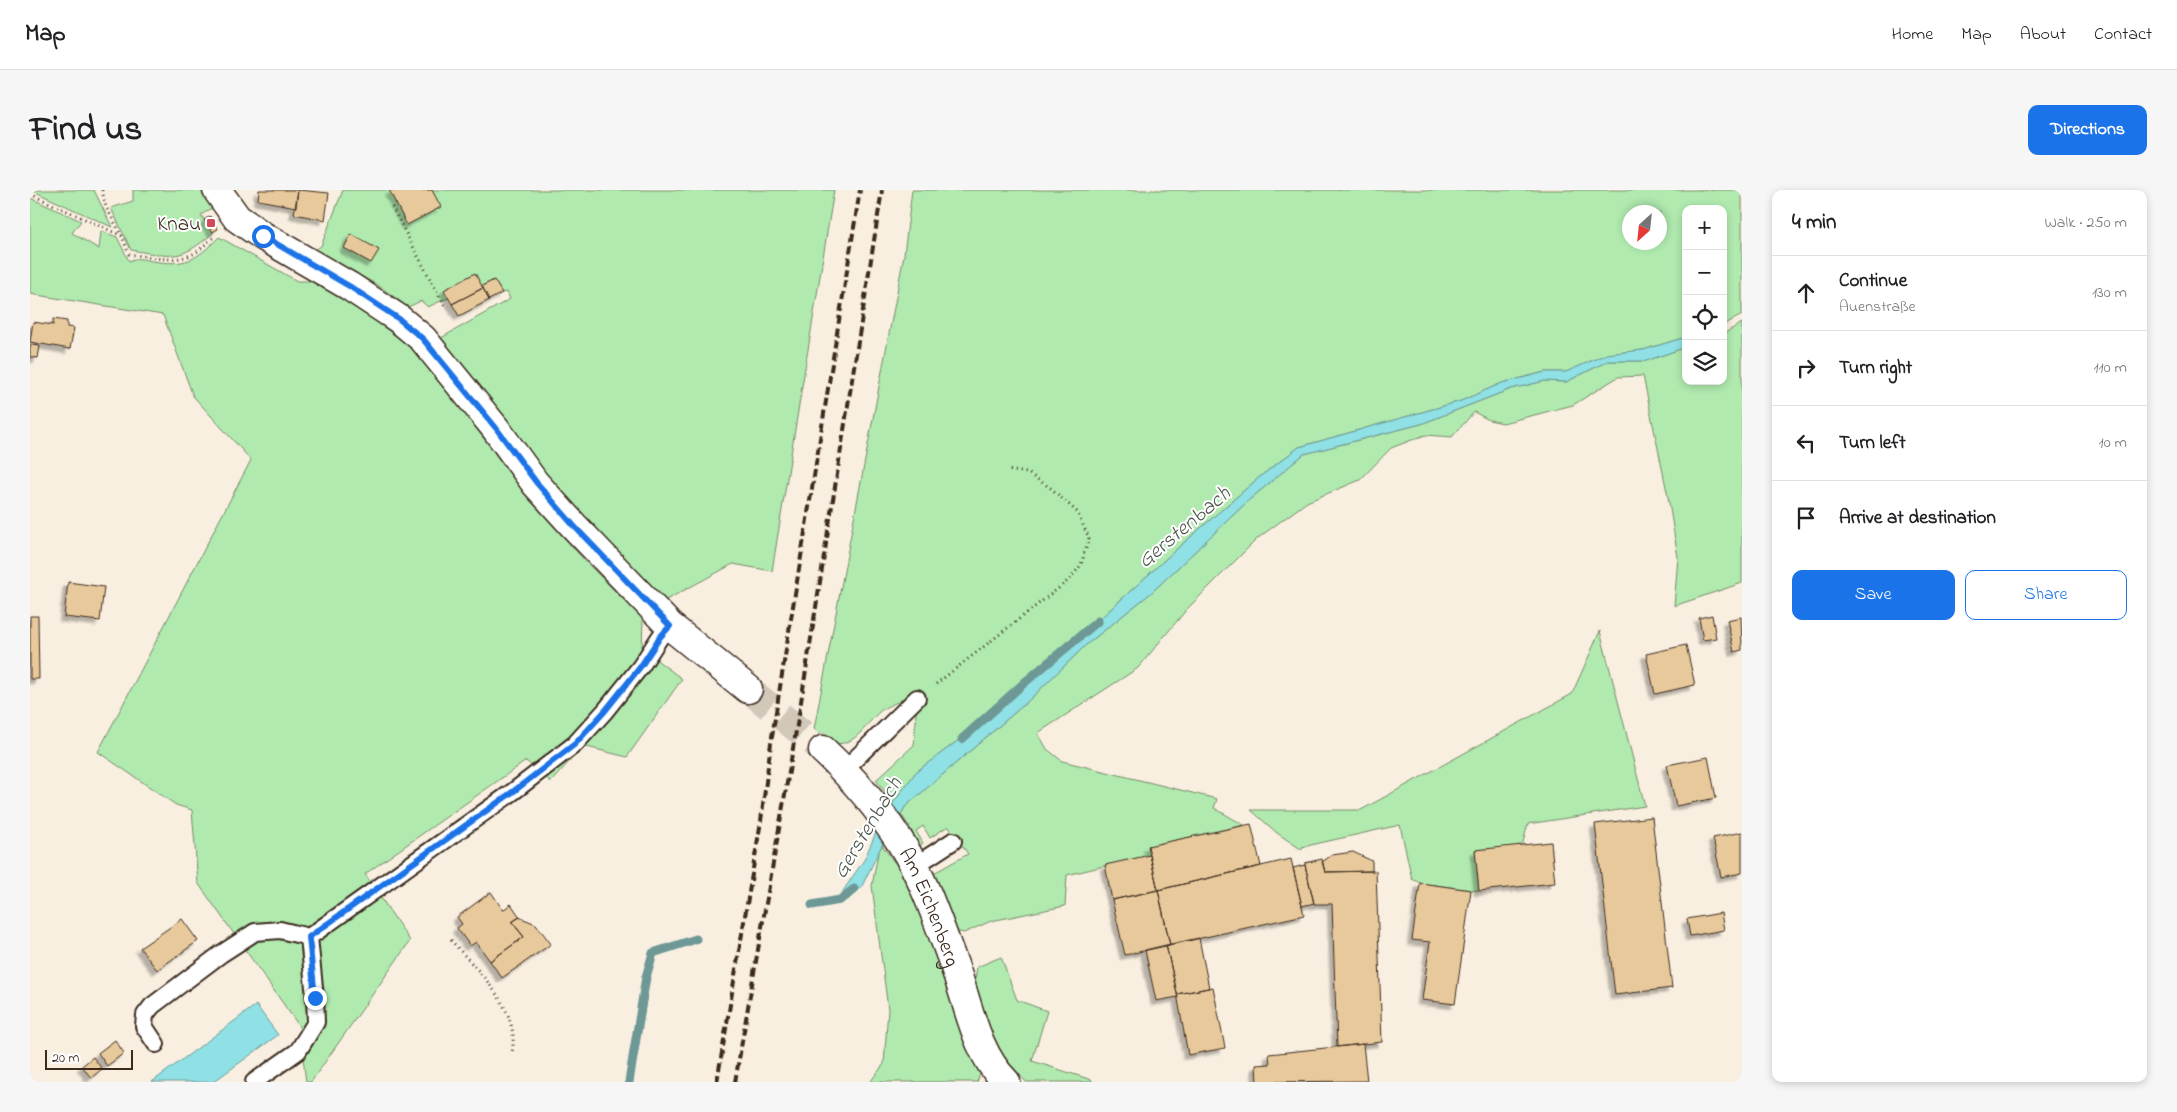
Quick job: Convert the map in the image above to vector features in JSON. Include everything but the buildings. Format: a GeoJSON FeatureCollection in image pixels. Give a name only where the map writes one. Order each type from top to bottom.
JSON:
{"type":"FeatureCollection","features":[{"type":"Feature","properties":{"kind":"street"},"geometry":{"type":"LineString","coordinates":[[217,190],[237,218],[263,236],[349,286],[399,319],[423,339],[496,428],[536,482],[574,526],[670,626],[748,689]]}},
{"type":"Feature","properties":{"kind":"street","name":"Am Eichenberg"},"geometry":{"type":"LineString","coordinates":[[823,750],[844,770],[872,802],[908,856],[929,899],[950,953],[978,1036],[996,1072],[1006,1082]]}},
{"type":"Feature","properties":{"kind":"lane"},"geometry":{"type":"LineString","coordinates":[[156,1044],[144,1026],[145,1014],[152,1006],[254,932],[280,930],[309,937],[514,791],[575,744],[623,689],[670,626]]}},
{"type":"Feature","properties":{"kind":"lane"},"geometry":{"type":"LineString","coordinates":[[844,770],[917,698]]}},
{"type":"Feature","properties":{"kind":"lane"},"geometry":{"type":"LineString","coordinates":[[908,856],[953,842]]}},
{"type":"Feature","properties":{"kind":"lane"},"geometry":{"type":"LineString","coordinates":[[254,1082],[298,1051],[316,1022],[309,937]]}},
{"type":"Feature","properties":{"kind":"path"},"geometry":{"type":"LineString","coordinates":[[102,190],[106,207],[130,254],[178,259],[194,254],[214,237]]}},
{"type":"Feature","properties":{"kind":"path"},"geometry":{"type":"LineString","coordinates":[[30,194],[122,236]]}},
{"type":"Feature","properties":{"kind":"path"},"geometry":{"type":"LineString","coordinates":[[392,207],[445,308]]}},
{"type":"Feature","properties":{"kind":"path"},"geometry":{"type":"LineString","coordinates":[[917,698],[1070,580],[1081,565],[1089,538],[1077,512],[1052,489],[1028,473],[1006,470]]}},
{"type":"Feature","properties":{"kind":"path"},"geometry":{"type":"LineString","coordinates":[[450,940],[500,998],[515,1039],[512,1052]]}},
{"type":"Feature","properties":{"kind":"green space"},"geometry":{"type":"Polygon","coordinates":[[[31,190],[94,190],[112,227],[31,190]]]}},
{"type":"Feature","properties":{"kind":"green space"},"geometry":{"type":"Polygon","coordinates":[[[133,190],[200,190],[212,208],[201,215],[213,233],[192,249],[175,255],[131,250],[111,208],[133,201],[133,190]]]}},
{"type":"Feature","properties":{"kind":"green space"},"geometry":{"type":"Polygon","coordinates":[[[343,190],[834,190],[772,571],[733,564],[666,600],[598,535],[556,488],[441,338],[510,299],[507,292],[502,293],[494,280],[428,307],[421,301],[408,307],[379,286],[315,250],[321,246],[343,190]]]}},
{"type":"Feature","properties":{"kind":"green space"},"geometry":{"type":"Polygon","coordinates":[[[912,190],[1742,190],[1742,315],[1727,323],[1727,205],[1682,205],[1682,338],[1643,350],[1607,354],[1566,372],[1545,372],[1502,383],[1461,401],[1299,447],[1262,475],[1180,546],[1003,707],[916,772],[893,803],[876,780],[914,745],[917,698],[895,703],[883,709],[861,732],[849,741],[833,743],[814,729],[904,255],[912,190]]]}},
{"type":"Feature","properties":{"kind":"green space"},"geometry":{"type":"Polygon","coordinates":[[[30,198],[81,221],[72,233],[99,249],[101,231],[117,237],[129,261],[140,259],[173,263],[182,262],[203,252],[219,237],[297,281],[312,281],[358,308],[424,357],[526,496],[586,562],[643,619],[642,649],[682,679],[627,757],[583,746],[551,782],[526,761],[365,874],[410,941],[311,1082],[306,1082],[299,1026],[198,883],[192,810],[176,805],[98,752],[251,460],[193,396],[163,315],[30,294],[30,198]]]}},
{"type":"Feature","properties":{"kind":"green space"},"geometry":{"type":"Polygon","coordinates":[[[1742,323],[1742,583],[1674,606],[1678,557],[1668,497],[1643,376],[1618,377],[1573,405],[1503,423],[1489,420],[1474,412],[1452,437],[1425,435],[1391,448],[1360,480],[1307,502],[1258,538],[1187,609],[1138,668],[1038,733],[1047,749],[1062,761],[1217,799],[1214,808],[1244,825],[1149,846],[1150,855],[1067,875],[1065,906],[991,921],[964,933],[955,931],[931,880],[934,873],[968,854],[948,826],[930,838],[923,826],[916,831],[923,843],[916,849],[910,834],[912,831],[901,814],[906,806],[1027,702],[1086,645],[1151,593],[1249,500],[1304,454],[1421,424],[1511,389],[1545,381],[1566,382],[1608,361],[1646,361],[1682,348],[1682,385],[1727,385],[1727,332],[1742,323]]]}},
{"type":"Feature","properties":{"kind":"green space"},"geometry":{"type":"Polygon","coordinates":[[[1600,631],[1645,806],[1528,824],[1522,846],[1475,850],[1479,891],[1420,883],[1412,879],[1400,825],[1302,847],[1302,850],[1277,833],[1251,810],[1361,810],[1572,694],[1600,631]]]}},
{"type":"Feature","properties":{"kind":"green space"},"geometry":{"type":"Polygon","coordinates":[[[882,845],[894,862],[896,858],[919,908],[958,1019],[980,1074],[977,1082],[870,1082],[884,1064],[888,1009],[872,886],[878,853],[882,845]]]}},
{"type":"Feature","properties":{"kind":"green space"},"geometry":{"type":"Polygon","coordinates":[[[1001,957],[1017,1000],[1047,1011],[1032,1061],[1092,1080],[1092,1082],[1026,1082],[1001,1054],[974,985],[977,967],[1001,957]]]}},
{"type":"Feature","properties":{"kind":"water"},"geometry":{"type":"Polygon","coordinates":[[[1682,338],[1682,348],[1646,361],[1608,361],[1566,382],[1545,381],[1511,389],[1421,424],[1304,454],[1249,500],[1151,593],[1086,645],[1027,702],[906,806],[882,845],[861,888],[848,900],[843,891],[864,860],[875,835],[893,803],[916,772],[1003,707],[1180,546],[1262,475],[1299,447],[1461,401],[1502,383],[1545,372],[1566,372],[1607,354],[1643,350],[1682,338]]]}},
{"type":"Feature","properties":{"kind":"water"},"geometry":{"type":"Polygon","coordinates":[[[256,1005],[278,1035],[213,1082],[152,1082],[256,1005]]]}},
{"type":"Feature","properties":{"kind":"waterway","name":"Gerstenbach"},"geometry":{"type":"LineString","coordinates":[[962,739],[1024,683],[1098,621]]}},
{"type":"Feature","properties":{"kind":"waterway","name":"Gerstenbach"},"geometry":{"type":"LineString","coordinates":[[812,905],[840,900],[854,889]]}},
{"type":"Feature","properties":{"kind":"waterway","name":"Gerstenbach"},"geometry":{"type":"LineString","coordinates":[[629,1082],[646,977],[653,953],[696,939]]}},
{"type":"Feature","properties":{"kind":"tunnel"},"geometry":{"type":"LineString","coordinates":[[748,689],[823,750]]}},
{"type":"Feature","properties":{"kind":"railway"},"geometry":{"type":"LineString","coordinates":[[717,1082],[761,821],[771,743],[860,190]]}},
{"type":"Feature","properties":{"kind":"railway"},"geometry":{"type":"LineString","coordinates":[[735,1082],[800,708],[882,190]]}},
{"type":"Feature","properties":{"kind":"place","name":"Knau"},"geometry":{"type":"Point","coordinates":[211,223]}},
{"type":"Feature","properties":{"kind":"route"},"geometry":{"type":"LineString","coordinates":[[263,236],[349,286],[399,319],[423,339],[496,428],[536,482],[574,526],[670,626],[605,711],[575,744],[514,791],[309,937],[315,998]]}}]}
